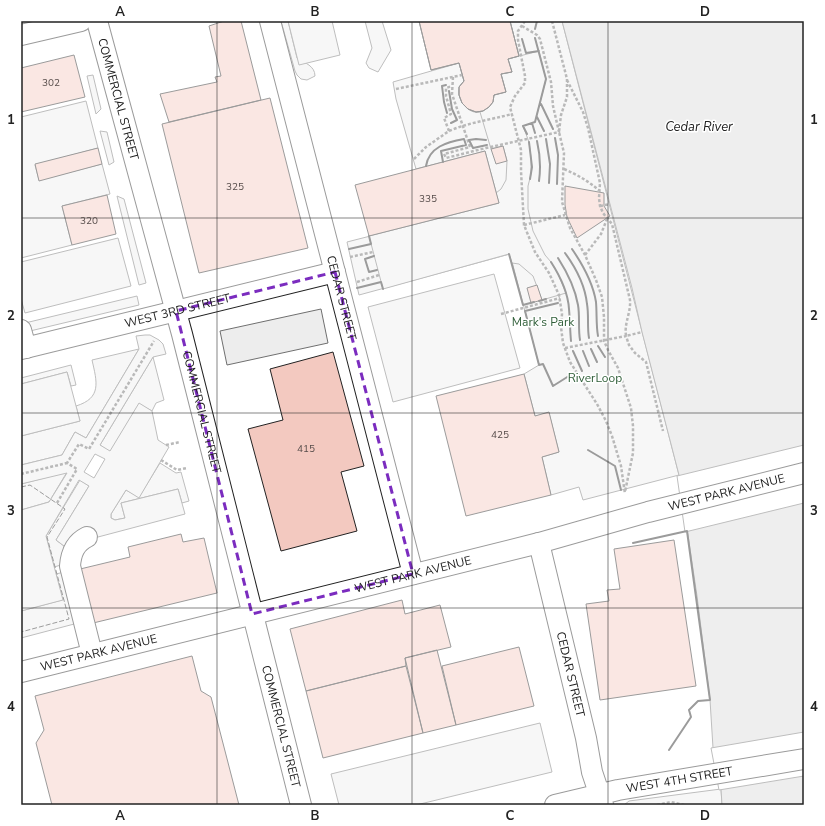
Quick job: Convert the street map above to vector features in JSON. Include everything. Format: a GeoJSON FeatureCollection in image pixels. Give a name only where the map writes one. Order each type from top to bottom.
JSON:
{"type":"FeatureCollection","features":[{"type":"Feature","properties":{"kind":"street"},"geometry":{"type":"LineString","coordinates":[[21,35],[80,21]]}},
{"type":"Feature","properties":{"kind":"street","name":"COMMERCIAL STREET"},"geometry":{"type":"LineString","coordinates":[[97,21],[176,311],[301,805]]}},
{"type":"Feature","properties":{"kind":"street","name":"CEDAR STREET"},"geometry":{"type":"LineString","coordinates":[[270,21],[340,265],[413,574]]}},
{"type":"Feature","properties":{"kind":"street","name":"WEST 3RD STREET"},"geometry":{"type":"LineString","coordinates":[[23,342],[176,311],[340,265]]}},
{"type":"Feature","properties":{"kind":"street","name":"WEST PARK AVENUE"},"geometry":{"type":"LineString","coordinates":[[21,672],[539,543],[648,512],[804,473]]}},
{"type":"Feature","properties":{"kind":"street"},"geometry":{"type":"LineString","coordinates":[[87,537],[81,540],[71,554],[70,566],[92,654]]}},
{"type":"Feature","properties":{"kind":"street","name":"CEDAR STREET"},"geometry":{"type":"LineString","coordinates":[[539,543],[586,738],[592,772],[601,799]]}},
{"type":"Feature","properties":{"kind":"street","name":"WEST 4TH STREET"},"geometry":{"type":"LineString","coordinates":[[555,805],[601,799],[683,779],[804,759]]}},
{"type":"Feature","properties":{"kind":"path"},"geometry":{"type":"LineString","coordinates":[[522,26],[537,35],[540,39],[551,82],[554,106],[564,153],[562,202],[565,215],[570,228],[585,255],[602,297],[604,340],[618,368],[630,408],[633,426],[633,453],[625,494],[621,466],[606,421],[570,362],[563,343],[561,327],[562,314],[560,298],[556,286],[535,252],[524,225],[521,150],[510,107],[512,101],[525,83],[526,76],[518,40],[518,32],[525,21]]}},
{"type":"Feature","properties":{"kind":"path"},"geometry":{"type":"LineString","coordinates":[[552,21],[566,79],[567,97],[561,115],[560,132]]}},
{"type":"Feature","properties":{"kind":"path"},"geometry":{"type":"LineString","coordinates":[[396,89],[462,75]]}},
{"type":"Feature","properties":{"kind":"path"},"geometry":{"type":"LineString","coordinates":[[452,77],[455,105],[470,147],[444,154],[446,158],[519,140],[560,132]]}},
{"type":"Feature","properties":{"kind":"path"},"geometry":{"type":"LineString","coordinates":[[566,79],[583,112],[588,128],[600,183],[600,206],[607,219],[612,224],[630,300],[630,309],[625,329],[626,336],[629,345],[646,362],[663,431]]}},
{"type":"Feature","properties":{"kind":"path"},"geometry":{"type":"LineString","coordinates":[[449,131],[444,118],[451,114],[446,96],[446,88],[452,86]]}},
{"type":"Feature","properties":{"kind":"path"},"geometry":{"type":"LineString","coordinates":[[414,159],[426,147],[449,131],[463,125],[512,114]]}},
{"type":"Feature","properties":{"kind":"path"},"geometry":{"type":"LineString","coordinates":[[564,169],[578,174],[600,191]]}},
{"type":"Feature","properties":{"kind":"path"},"geometry":{"type":"LineString","coordinates":[[600,206],[610,204]]}},
{"type":"Feature","properties":{"kind":"path"},"geometry":{"type":"LineString","coordinates":[[524,225],[565,215]]}},
{"type":"Feature","properties":{"kind":"path"},"geometry":{"type":"LineString","coordinates":[[585,255],[601,234],[607,219]]}},
{"type":"Feature","properties":{"kind":"path"},"geometry":{"type":"LineString","coordinates":[[340,265],[373,252]]}},
{"type":"Feature","properties":{"kind":"path"},"geometry":{"type":"LineString","coordinates":[[353,283],[379,275]]}},
{"type":"Feature","properties":{"kind":"path"},"geometry":{"type":"LineString","coordinates":[[501,314],[560,298]]}},
{"type":"Feature","properties":{"kind":"path"},"geometry":{"type":"LineString","coordinates":[[565,348],[642,332]]}},
{"type":"Feature","properties":{"kind":"path"},"geometry":{"type":"LineString","coordinates":[[21,474],[67,463],[79,444],[89,450],[154,341]]}},
{"type":"Feature","properties":{"kind":"path"},"geometry":{"type":"LineString","coordinates":[[166,445],[180,442]]}},
{"type":"Feature","properties":{"kind":"path"},"geometry":{"type":"LineString","coordinates":[[161,460],[176,470],[187,468]]}},
{"type":"Feature","properties":{"kind":"path"},"geometry":{"type":"LineString","coordinates":[[57,503],[77,469],[67,463]]}},
{"type":"Feature","properties":{"kind":"path"},"geometry":{"type":"LineString","coordinates":[[657,805],[671,802],[684,805]]}},
{"type":"Feature","properties":{"kind":"highlighted area"},"geometry":{"type":"Polygon","coordinates":[[[335,272],[413,574],[252,614],[176,311],[335,272]]]}},
{"type":"Feature","properties":{"kind":"green space"},"geometry":{"type":"Polygon","coordinates":[[[281,21],[288,21],[297,58],[311,67],[315,73],[315,76],[307,80],[301,79],[297,75],[281,21]]]}},
{"type":"Feature","properties":{"kind":"green space"},"geometry":{"type":"Polygon","coordinates":[[[365,21],[382,21],[391,50],[378,72],[369,68],[366,63],[372,48],[365,21]]]}},
{"type":"Feature","properties":{"kind":"green space","name":"RiverLoop"},"geometry":{"type":"Polygon","coordinates":[[[510,21],[562,21],[679,475],[583,500],[579,487],[551,495],[542,457],[559,452],[549,413],[535,416],[524,374],[539,365],[510,254],[359,295],[347,242],[499,203],[485,151],[416,169],[396,99],[393,82],[459,63],[464,81],[460,86],[459,96],[464,105],[471,111],[475,112],[480,112],[487,109],[505,92],[501,74],[511,72],[508,59],[519,56],[510,21]]]}},
{"type":"Feature","properties":{"kind":"green space"},"geometry":{"type":"Polygon","coordinates":[[[93,75],[101,109],[96,114],[87,76],[93,75]]]}},
{"type":"Feature","properties":{"kind":"green space"},"geometry":{"type":"Polygon","coordinates":[[[100,131],[107,132],[114,162],[109,165],[100,131]]]}},
{"type":"Feature","properties":{"kind":"green space"},"geometry":{"type":"Polygon","coordinates":[[[117,196],[124,199],[146,283],[139,285],[117,196]]]}},
{"type":"Feature","properties":{"kind":"green space"},"geometry":{"type":"Polygon","coordinates":[[[137,296],[139,305],[30,331],[25,323],[137,296]]]}},
{"type":"Feature","properties":{"kind":"green space"},"geometry":{"type":"Polygon","coordinates":[[[139,349],[86,438],[75,432],[62,455],[21,465],[21,436],[80,421],[76,406],[90,399],[96,388],[92,360],[139,349]]]}},
{"type":"Feature","properties":{"kind":"green space"},"geometry":{"type":"Polygon","coordinates":[[[153,357],[164,400],[156,403],[152,411],[139,404],[110,452],[100,445],[153,357]]]}},
{"type":"Feature","properties":{"kind":"green space"},"geometry":{"type":"Polygon","coordinates":[[[71,365],[76,385],[71,386],[67,372],[21,384],[21,378],[71,365]]]}},
{"type":"Feature","properties":{"kind":"green space"},"geometry":{"type":"Polygon","coordinates":[[[160,463],[176,473],[181,472],[189,501],[182,503],[178,489],[121,503],[125,518],[115,520],[111,518],[111,514],[126,490],[139,497],[160,463]]]}},
{"type":"Feature","properties":{"kind":"green space"},"geometry":{"type":"Polygon","coordinates":[[[67,472],[49,502],[21,510],[21,484],[67,472]]]}},
{"type":"Feature","properties":{"kind":"green space"},"geometry":{"type":"Polygon","coordinates":[[[80,480],[89,486],[56,540],[64,546],[68,563],[54,567],[46,536],[80,480]]]}},
{"type":"Feature","properties":{"kind":"green space"},"geometry":{"type":"Polygon","coordinates":[[[64,572],[78,623],[21,638],[21,611],[62,600],[56,574],[64,572]]]}},
{"type":"Feature","properties":{"kind":"green space"},"geometry":{"type":"Polygon","coordinates":[[[721,789],[722,805],[624,805],[629,801],[721,789]]]}},
{"type":"Feature","properties":{"kind":"shaded area"},"geometry":{"type":"Polygon","coordinates":[[[288,21],[332,21],[340,55],[299,65],[288,21]]]}},
{"type":"Feature","properties":{"kind":"shaded area"},"geometry":{"type":"Polygon","coordinates":[[[539,51],[546,79],[535,122],[523,126],[529,142],[531,157],[531,174],[528,186],[528,209],[533,231],[545,255],[558,274],[566,293],[542,300],[533,276],[519,264],[512,263],[509,254],[383,289],[369,236],[499,203],[496,193],[501,189],[506,180],[507,161],[503,146],[491,149],[480,112],[489,107],[494,95],[505,92],[501,74],[511,72],[508,59],[539,51]]]}},
{"type":"Feature","properties":{"kind":"shaded area"},"geometry":{"type":"Polygon","coordinates":[[[86,101],[98,148],[35,165],[39,180],[102,164],[110,194],[62,206],[72,245],[21,258],[21,117],[86,101]]]}},
{"type":"Feature","properties":{"kind":"shaded area"},"geometry":{"type":"Polygon","coordinates":[[[118,238],[131,286],[25,313],[21,299],[21,262],[118,238]]]}},
{"type":"Feature","properties":{"kind":"shaded area"},"geometry":{"type":"Polygon","coordinates":[[[494,274],[520,368],[393,402],[368,307],[494,274]]]}},
{"type":"Feature","properties":{"kind":"shaded area"},"geometry":{"type":"Polygon","coordinates":[[[321,309],[328,343],[227,365],[220,331],[321,309]]]}},
{"type":"Feature","properties":{"kind":"shaded area"},"geometry":{"type":"Polygon","coordinates":[[[150,335],[159,340],[163,344],[166,354],[153,357],[100,445],[110,451],[139,403],[152,411],[158,440],[169,447],[139,498],[126,490],[111,514],[111,518],[115,520],[125,518],[121,503],[178,489],[185,514],[64,546],[56,540],[89,486],[79,480],[46,536],[63,600],[21,611],[21,510],[49,502],[67,473],[21,484],[21,465],[62,455],[75,432],[86,438],[139,349],[136,336],[150,335]],[[95,454],[84,472],[94,478],[105,459],[95,454]]]}},
{"type":"Feature","properties":{"kind":"shaded area"},"geometry":{"type":"Polygon","coordinates":[[[67,372],[80,421],[21,436],[21,384],[67,372]]]}},
{"type":"Feature","properties":{"kind":"shaded area"},"geometry":{"type":"Polygon","coordinates":[[[540,723],[552,772],[416,805],[339,805],[331,774],[540,723]]]}},
{"type":"Feature","properties":{"kind":"water","name":"Cedar River"},"geometry":{"type":"Polygon","coordinates":[[[562,21],[804,21],[804,805],[722,805],[721,789],[713,748],[710,700],[697,596],[679,475],[562,21]]]}},
{"type":"Feature","properties":{"kind":"pier"},"geometry":{"type":"Polygon","coordinates":[[[804,445],[804,503],[685,532],[677,476],[804,445]]]}},
{"type":"Feature","properties":{"kind":"pier"},"geometry":{"type":"Polygon","coordinates":[[[804,732],[804,776],[719,790],[711,748],[804,732]]]}},
{"type":"Feature","properties":{"kind":"building"},"geometry":{"type":"Polygon","coordinates":[[[224,21],[241,21],[261,100],[169,122],[160,94],[217,82],[215,77],[221,76],[209,26],[224,21]]]}},
{"type":"Feature","properties":{"kind":"building"},"geometry":{"type":"Polygon","coordinates":[[[419,21],[510,21],[519,56],[508,59],[512,72],[501,74],[506,92],[494,95],[493,102],[483,111],[476,112],[468,109],[462,103],[459,95],[459,87],[464,81],[459,63],[431,70],[419,21]]]}},
{"type":"Feature","properties":{"kind":"building"},"geometry":{"type":"Polygon","coordinates":[[[419,21],[510,21],[519,56],[508,59],[512,72],[501,74],[506,92],[494,95],[493,102],[483,111],[476,112],[468,109],[462,103],[459,95],[459,87],[464,81],[459,63],[431,70],[419,21]]]}},
{"type":"Feature","properties":{"kind":"building"},"geometry":{"type":"Polygon","coordinates":[[[74,55],[85,97],[21,112],[21,68],[74,55]]]}},
{"type":"Feature","properties":{"kind":"building"},"geometry":{"type":"Polygon","coordinates":[[[270,98],[308,248],[199,273],[162,124],[270,98]]]}},
{"type":"Feature","properties":{"kind":"building"},"geometry":{"type":"Polygon","coordinates":[[[503,146],[507,161],[496,164],[491,149],[503,146]]]}},
{"type":"Feature","properties":{"kind":"building"},"geometry":{"type":"Polygon","coordinates":[[[98,148],[102,164],[39,181],[35,164],[98,148]]]}},
{"type":"Feature","properties":{"kind":"building"},"geometry":{"type":"Polygon","coordinates":[[[485,151],[499,203],[369,236],[355,185],[485,151]]]}},
{"type":"Feature","properties":{"kind":"building"},"geometry":{"type":"Polygon","coordinates":[[[565,186],[604,193],[604,206],[610,216],[577,238],[567,217],[565,205],[565,186]]]}},
{"type":"Feature","properties":{"kind":"building"},"geometry":{"type":"Polygon","coordinates":[[[107,195],[116,234],[72,245],[62,206],[107,195]]]}},
{"type":"Feature","properties":{"kind":"building"},"geometry":{"type":"Polygon","coordinates":[[[537,285],[542,300],[531,303],[527,288],[537,285]]]}},
{"type":"Feature","properties":{"kind":"building"},"geometry":{"type":"Polygon","coordinates":[[[333,352],[364,466],[341,472],[357,531],[281,551],[248,429],[283,420],[270,369],[333,352]]]}},
{"type":"Feature","properties":{"kind":"building"},"geometry":{"type":"Polygon","coordinates":[[[524,374],[535,416],[549,412],[559,452],[542,457],[551,495],[466,516],[436,396],[524,374]]]}},
{"type":"Feature","properties":{"kind":"building"},"geometry":{"type":"Polygon","coordinates":[[[181,534],[183,542],[204,538],[217,593],[89,624],[76,570],[130,557],[128,547],[181,534]]]}},
{"type":"Feature","properties":{"kind":"building"},"geometry":{"type":"Polygon","coordinates":[[[674,540],[696,686],[600,700],[586,604],[609,601],[607,590],[620,589],[614,549],[674,540]]]}},
{"type":"Feature","properties":{"kind":"building"},"geometry":{"type":"Polygon","coordinates":[[[402,600],[405,614],[440,605],[451,647],[405,658],[406,666],[306,691],[290,629],[402,600]]]}},
{"type":"Feature","properties":{"kind":"building"},"geometry":{"type":"Polygon","coordinates":[[[519,647],[534,706],[456,725],[442,666],[519,647]]]}},
{"type":"Feature","properties":{"kind":"building"},"geometry":{"type":"Polygon","coordinates":[[[437,650],[456,725],[423,733],[405,658],[437,650]]]}},
{"type":"Feature","properties":{"kind":"building"},"geometry":{"type":"Polygon","coordinates":[[[192,656],[201,691],[211,697],[239,805],[52,805],[36,743],[44,730],[35,696],[192,656]]]}},
{"type":"Feature","properties":{"kind":"building"},"geometry":{"type":"Polygon","coordinates":[[[406,666],[423,733],[323,758],[306,691],[406,666]]]}},
{"type":"Feature","properties":{"kind":"fence"},"geometry":{"type":"LineString","coordinates":[[21,487],[30,485],[65,509],[47,537],[69,619],[21,632]]}},
{"type":"Feature","properties":{"kind":"wall"},"geometry":{"type":"LineString","coordinates":[[535,29],[537,21]]}},
{"type":"Feature","properties":{"kind":"wall"},"geometry":{"type":"LineString","coordinates":[[527,134],[523,126],[535,122],[546,79],[535,38]]}},
{"type":"Feature","properties":{"kind":"wall"},"geometry":{"type":"LineString","coordinates":[[522,39],[526,53],[539,51]]}},
{"type":"Feature","properties":{"kind":"wall"},"geometry":{"type":"LineString","coordinates":[[446,85],[442,86],[447,113]]}},
{"type":"Feature","properties":{"kind":"wall"},"geometry":{"type":"LineString","coordinates":[[449,91],[452,109],[457,120],[451,123]]}},
{"type":"Feature","properties":{"kind":"wall"},"geometry":{"type":"LineString","coordinates":[[541,104],[553,129]]}},
{"type":"Feature","properties":{"kind":"wall"},"geometry":{"type":"LineString","coordinates":[[537,117],[544,131]]}},
{"type":"Feature","properties":{"kind":"wall"},"geometry":{"type":"LineString","coordinates":[[532,123],[535,133]]}},
{"type":"Feature","properties":{"kind":"wall"},"geometry":{"type":"LineString","coordinates":[[555,138],[558,155],[557,184]]}},
{"type":"Feature","properties":{"kind":"wall"},"geometry":{"type":"LineString","coordinates":[[426,166],[431,154],[440,146],[464,139],[466,145],[441,151],[443,162]]}},
{"type":"Feature","properties":{"kind":"wall"},"geometry":{"type":"LineString","coordinates":[[546,139],[550,164],[549,183]]}},
{"type":"Feature","properties":{"kind":"wall"},"geometry":{"type":"LineString","coordinates":[[486,140],[469,140],[473,148],[487,145]]}},
{"type":"Feature","properties":{"kind":"wall"},"geometry":{"type":"LineString","coordinates":[[537,141],[540,161],[539,181]]}},
{"type":"Feature","properties":{"kind":"wall"},"geometry":{"type":"LineString","coordinates":[[529,142],[532,167],[530,179]]}},
{"type":"Feature","properties":{"kind":"wall"},"geometry":{"type":"LineString","coordinates":[[349,249],[371,244],[369,236]]}},
{"type":"Feature","properties":{"kind":"wall"},"geometry":{"type":"LineString","coordinates":[[572,249],[584,268],[593,288],[596,302],[598,336]]}},
{"type":"Feature","properties":{"kind":"wall"},"geometry":{"type":"LineString","coordinates":[[565,253],[582,283],[586,297],[589,338]]}},
{"type":"Feature","properties":{"kind":"wall"},"geometry":{"type":"LineString","coordinates":[[509,254],[523,305],[534,302]]}},
{"type":"Feature","properties":{"kind":"wall"},"geometry":{"type":"LineString","coordinates":[[374,256],[365,259],[369,272],[377,270]]}},
{"type":"Feature","properties":{"kind":"wall"},"geometry":{"type":"LineString","coordinates":[[558,258],[570,280],[577,299],[579,309],[580,340]]}},
{"type":"Feature","properties":{"kind":"wall"},"geometry":{"type":"LineString","coordinates":[[551,262],[567,296],[571,341]]}},
{"type":"Feature","properties":{"kind":"wall"},"geometry":{"type":"LineString","coordinates":[[357,288],[381,282],[383,289]]}},
{"type":"Feature","properties":{"kind":"wall"},"geometry":{"type":"LineString","coordinates":[[539,301],[546,299]]}},
{"type":"Feature","properties":{"kind":"wall"},"geometry":{"type":"LineString","coordinates":[[558,303],[525,311],[539,365],[543,364],[553,386],[572,374]]}},
{"type":"Feature","properties":{"kind":"wall"},"geometry":{"type":"LineString","coordinates":[[598,346],[605,357]]}},
{"type":"Feature","properties":{"kind":"wall"},"geometry":{"type":"LineString","coordinates":[[591,349],[597,362]]}},
{"type":"Feature","properties":{"kind":"wall"},"geometry":{"type":"LineString","coordinates":[[573,351],[582,371]]}},
{"type":"Feature","properties":{"kind":"wall"},"geometry":{"type":"LineString","coordinates":[[583,351],[589,366]]}},
{"type":"Feature","properties":{"kind":"wall"},"geometry":{"type":"LineString","coordinates":[[588,450],[615,466],[621,490]]}},
{"type":"Feature","properties":{"kind":"wall"},"geometry":{"type":"LineString","coordinates":[[633,543],[687,531],[710,700],[698,701],[689,710],[691,717],[669,750]]}},
{"type":"Feature","properties":{"kind":"park label","name":"Mark's Park"},"geometry":{"type":"Point","coordinates":[543,322]}}]}
